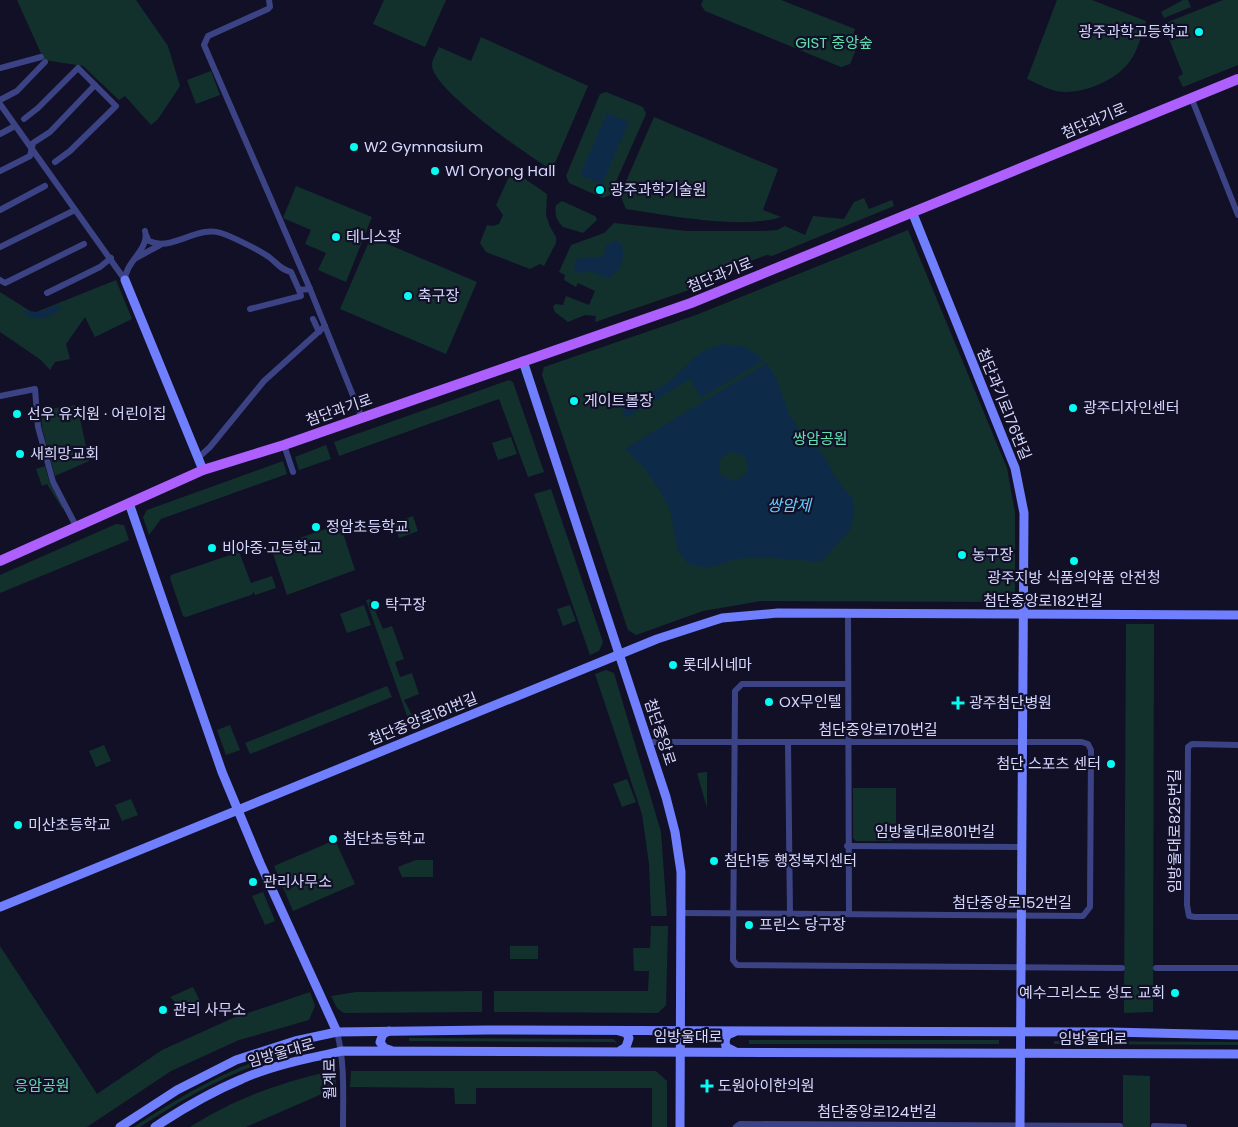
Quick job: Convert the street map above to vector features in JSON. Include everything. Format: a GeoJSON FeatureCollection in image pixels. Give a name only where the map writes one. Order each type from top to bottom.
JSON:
{"type":"FeatureCollection","features":[{"type":"Feature","properties":{"kind":"main road","name":"첨단과기로"},"geometry":{"type":"LineString","coordinates":[[0,561],[203,470],[284,445],[691,303],[913,214],[1191,97],[1238,80]]}},
{"type":"Feature","properties":{"kind":"street"},"geometry":{"type":"LineString","coordinates":[[268,0],[270,7],[268,9],[208,36],[204,45],[310,289],[362,418]]}},
{"type":"Feature","properties":{"kind":"street"},"geometry":{"type":"LineString","coordinates":[[0,68],[43,60],[17,91],[0,100]]}},
{"type":"Feature","properties":{"kind":"street"},"geometry":{"type":"LineString","coordinates":[[24,118],[38,108],[78,68],[116,106],[70,152],[55,162]]}},
{"type":"Feature","properties":{"kind":"street"},"geometry":{"type":"LineString","coordinates":[[0,171],[25,159],[32,150],[33,143],[50,132],[96,85]]}},
{"type":"Feature","properties":{"kind":"street"},"geometry":{"type":"LineString","coordinates":[[1191,97],[1238,215]]}},
{"type":"Feature","properties":{"kind":"street"},"geometry":{"type":"LineString","coordinates":[[0,104],[125,280],[203,470]]}},
{"type":"Feature","properties":{"kind":"street"},"geometry":{"type":"LineString","coordinates":[[0,134],[15,126]]}},
{"type":"Feature","properties":{"kind":"street"},"geometry":{"type":"LineString","coordinates":[[0,210],[45,186]]}},
{"type":"Feature","properties":{"kind":"street"},"geometry":{"type":"LineString","coordinates":[[0,247],[75,210]]}},
{"type":"Feature","properties":{"kind":"street","name":"첨단과기로176번길"},"geometry":{"type":"LineString","coordinates":[[913,214],[1016,468],[1024,513],[1024,615]]}},
{"type":"Feature","properties":{"kind":"street"},"geometry":{"type":"LineString","coordinates":[[134,260],[148,250],[163,244],[209,232],[220,232],[269,257],[280,269],[291,272],[301,296],[250,309]]}},
{"type":"Feature","properties":{"kind":"street"},"geometry":{"type":"LineString","coordinates":[[125,280],[126,270],[134,260],[146,233],[152,242],[163,244]]}},
{"type":"Feature","properties":{"kind":"street"},"geometry":{"type":"LineString","coordinates":[[0,280],[5,283],[84,244]]}},
{"type":"Feature","properties":{"kind":"street"},"geometry":{"type":"LineString","coordinates":[[47,294],[100,267],[111,258]]}},
{"type":"Feature","properties":{"kind":"street"},"geometry":{"type":"LineString","coordinates":[[299,290],[310,289]]}},
{"type":"Feature","properties":{"kind":"street"},"geometry":{"type":"LineString","coordinates":[[313,319],[319,332]]}},
{"type":"Feature","properties":{"kind":"street"},"geometry":{"type":"LineString","coordinates":[[198,458],[210,447],[264,381],[325,326]]}},
{"type":"Feature","properties":{"kind":"street","name":"첨단중앙로"},"geometry":{"type":"LineString","coordinates":[[523,361],[619,654],[650,742],[675,832],[681,872],[680,1127]]}},
{"type":"Feature","properties":{"kind":"street"},"geometry":{"type":"LineString","coordinates":[[0,396],[35,389],[38,427],[53,482],[76,526]]}},
{"type":"Feature","properties":{"kind":"street"},"geometry":{"type":"LineString","coordinates":[[284,445],[293,472]]}},
{"type":"Feature","properties":{"kind":"street"},"geometry":{"type":"LineString","coordinates":[[129,503],[238,811],[337,1032]]}},
{"type":"Feature","properties":{"kind":"street"},"geometry":{"type":"LineString","coordinates":[[848,613],[849,914]]}},
{"type":"Feature","properties":{"kind":"street","name":"첨단중앙로182번길"},"geometry":{"type":"LineString","coordinates":[[619,654],[684,628],[722,618],[754,614],[1238,615]]}},
{"type":"Feature","properties":{"kind":"street"},"geometry":{"type":"LineString","coordinates":[[1020,1126],[1024,615]]}},
{"type":"Feature","properties":{"kind":"street","name":"첨단중앙로181번길"},"geometry":{"type":"LineString","coordinates":[[0,907],[619,654]]}},
{"type":"Feature","properties":{"kind":"street"},"geometry":{"type":"LineString","coordinates":[[848,684],[742,684],[735,691],[734,960],[737,965],[1122,968]]}},
{"type":"Feature","properties":{"kind":"street","name":"첨단중앙로170번길"},"geometry":{"type":"LineString","coordinates":[[650,742],[1022,743]]}},
{"type":"Feature","properties":{"kind":"street"},"geometry":{"type":"LineString","coordinates":[[788,743],[790,914]]}},
{"type":"Feature","properties":{"kind":"street","name":"첨단중앙로152번길"},"geometry":{"type":"LineString","coordinates":[[681,913],[1084,916],[1089,910],[1091,750],[1085,743],[1022,743]]}},
{"type":"Feature","properties":{"kind":"street","name":"임방울대로825번길"},"geometry":{"type":"LineString","coordinates":[[1238,745],[1192,744],[1188,747],[1187,886],[1188,916],[1238,917]]}},
{"type":"Feature","properties":{"kind":"street","name":"임방울대로801번길"},"geometry":{"type":"LineString","coordinates":[[848,846],[1022,847]]}},
{"type":"Feature","properties":{"kind":"street"},"geometry":{"type":"LineString","coordinates":[[1156,968],[1238,968]]}},
{"type":"Feature","properties":{"kind":"street"},"geometry":{"type":"LineString","coordinates":[[391,1030],[383,1034],[380,1039],[384,1048],[391,1050]]}},
{"type":"Feature","properties":{"kind":"street","name":"임방울대로"},"geometry":{"type":"LineString","coordinates":[[120,1127],[177,1090],[236,1060],[295,1041],[337,1032],[391,1030],[737,1031],[1238,1035]]}},
{"type":"Feature","properties":{"kind":"street"},"geometry":{"type":"LineString","coordinates":[[618,1031],[626,1033],[629,1042],[624,1049],[618,1050]]}},
{"type":"Feature","properties":{"kind":"street"},"geometry":{"type":"LineString","coordinates":[[736,1051],[728,1049],[725,1040],[727,1035],[737,1031]]}},
{"type":"Feature","properties":{"kind":"street","name":"월계로"},"geometry":{"type":"LineString","coordinates":[[337,1032],[342,1051],[343,1127]]}},
{"type":"Feature","properties":{"kind":"street","name":"임방울대로"},"geometry":{"type":"LineString","coordinates":[[155,1127],[184,1108],[243,1078],[300,1060],[342,1051],[681,1050],[1238,1054]]}},
{"type":"Feature","properties":{"kind":"street","name":"첨단중앙로124번길"},"geometry":{"type":"LineString","coordinates":[[736,1127],[740,1124],[1120,1126]]}},
{"type":"Feature","properties":{"kind":"street"},"geometry":{"type":"LineString","coordinates":[[1154,1126],[1184,1127]]}},
{"type":"Feature","properties":{"kind":"green space"},"geometry":{"type":"Polygon","coordinates":[[[17,0],[136,0],[168,46],[180,86],[158,119],[151,125],[125,96],[119,100],[83,66],[44,60],[17,0]]]}},
{"type":"Feature","properties":{"kind":"green space"},"geometry":{"type":"Polygon","coordinates":[[[384,0],[446,0],[425,47],[373,24],[384,0]]]}},
{"type":"Feature","properties":{"kind":"green space","name":"GIST 중앙숲"},"geometry":{"type":"Polygon","coordinates":[[[703,0],[781,0],[855,29],[854,33],[860,40],[850,64],[841,67],[705,11],[701,5],[703,0]]]}},
{"type":"Feature","properties":{"kind":"green space"},"geometry":{"type":"Polygon","coordinates":[[[1057,0],[1092,0],[1146,21],[1140,42],[1124,68],[1107,81],[1076,91],[1056,91],[1027,79],[1057,0]]]}},
{"type":"Feature","properties":{"kind":"green space"},"geometry":{"type":"Polygon","coordinates":[[[1183,0],[1188,0],[1191,7],[1164,18],[1161,12],[1183,0]]]}},
{"type":"Feature","properties":{"kind":"green space","name":"광주과학고등학교"},"geometry":{"type":"Polygon","coordinates":[[[1223,0],[1238,0],[1238,65],[1183,87],[1178,77],[1183,74],[1163,24],[1223,0]]]}},
{"type":"Feature","properties":{"kind":"green space"},"geometry":{"type":"Polygon","coordinates":[[[481,37],[588,86],[552,170],[483,122],[447,90],[436,76],[432,63],[439,47],[471,61],[481,37]]]}},
{"type":"Feature","properties":{"kind":"green space"},"geometry":{"type":"Polygon","coordinates":[[[211,71],[220,95],[196,104],[187,80],[211,71]]]}},
{"type":"Feature","properties":{"kind":"green space"},"geometry":{"type":"Polygon","coordinates":[[[606,92],[643,107],[646,114],[610,195],[603,198],[569,183],[566,176],[600,94],[606,92]]]}},
{"type":"Feature","properties":{"kind":"green space"},"geometry":{"type":"Polygon","coordinates":[[[654,117],[778,169],[763,210],[781,217],[765,221],[726,222],[683,218],[626,209],[620,195],[654,117]]]}},
{"type":"Feature","properties":{"kind":"green space"},"geometry":{"type":"Polygon","coordinates":[[[512,170],[547,194],[546,215],[556,237],[556,243],[544,266],[540,264],[530,269],[486,252],[480,243],[487,225],[499,224],[503,215],[496,205],[512,170]]]}},
{"type":"Feature","properties":{"kind":"green space","name":"테니스장"},"geometry":{"type":"Polygon","coordinates":[[[296,186],[372,217],[346,282],[318,270],[326,253],[305,244],[311,230],[283,218],[296,186]]]}},
{"type":"Feature","properties":{"kind":"green space"},"geometry":{"type":"Polygon","coordinates":[[[864,198],[869,209],[892,200],[894,206],[772,256],[767,255],[724,271],[722,277],[686,291],[595,322],[596,316],[585,315],[568,322],[555,312],[553,307],[555,304],[563,305],[566,296],[589,305],[595,291],[578,283],[576,287],[564,280],[565,275],[559,272],[571,245],[604,233],[614,223],[687,231],[763,231],[777,230],[785,226],[805,235],[813,216],[844,219],[854,202],[864,198]]]}},
{"type":"Feature","properties":{"kind":"green space"},"geometry":{"type":"Polygon","coordinates":[[[562,201],[595,216],[597,220],[583,233],[563,227],[555,211],[556,205],[562,201]]]}},
{"type":"Feature","properties":{"kind":"green space","name":"쌍암공원"},"geometry":{"type":"Polygon","coordinates":[[[908,230],[1007,468],[1015,513],[1015,594],[1006,602],[761,601],[703,611],[636,635],[628,630],[542,375],[544,367],[696,315],[908,230]]]}},
{"type":"Feature","properties":{"kind":"green space","name":"축구장"},"geometry":{"type":"Polygon","coordinates":[[[371,237],[477,282],[446,354],[340,309],[371,237]]]}},
{"type":"Feature","properties":{"kind":"green space"},"geometry":{"type":"Polygon","coordinates":[[[116,280],[132,319],[95,337],[85,317],[66,344],[70,359],[55,362],[50,370],[41,360],[0,332],[0,292],[30,311],[36,312],[116,280]]]}},
{"type":"Feature","properties":{"kind":"green space"},"geometry":{"type":"Polygon","coordinates":[[[509,380],[513,382],[544,472],[528,477],[499,399],[339,456],[334,442],[509,380]]]}},
{"type":"Feature","properties":{"kind":"green space"},"geometry":{"type":"Polygon","coordinates":[[[77,405],[89,461],[55,476],[42,428],[41,410],[77,405]]]}},
{"type":"Feature","properties":{"kind":"green space"},"geometry":{"type":"Polygon","coordinates":[[[511,437],[517,454],[498,460],[492,443],[511,437]]]}},
{"type":"Feature","properties":{"kind":"green space"},"geometry":{"type":"Polygon","coordinates":[[[326,445],[331,459],[299,470],[295,457],[326,445]]]}},
{"type":"Feature","properties":{"kind":"green space"},"geometry":{"type":"Polygon","coordinates":[[[283,461],[287,474],[161,519],[149,535],[143,517],[147,510],[283,461]]]}},
{"type":"Feature","properties":{"kind":"green space"},"geometry":{"type":"Polygon","coordinates":[[[45,466],[50,484],[64,507],[62,508],[47,484],[42,486],[36,469],[45,466]]]}},
{"type":"Feature","properties":{"kind":"green space"},"geometry":{"type":"Polygon","coordinates":[[[551,489],[603,642],[599,651],[590,655],[534,494],[551,489]]]}},
{"type":"Feature","properties":{"kind":"green space"},"geometry":{"type":"Polygon","coordinates":[[[413,516],[418,531],[399,538],[394,523],[413,516]]]}},
{"type":"Feature","properties":{"kind":"green space"},"geometry":{"type":"Polygon","coordinates":[[[116,524],[124,525],[129,540],[0,593],[0,575],[116,524]]]}},
{"type":"Feature","properties":{"kind":"green space"},"geometry":{"type":"Polygon","coordinates":[[[340,524],[355,570],[287,595],[271,548],[340,524]]]}},
{"type":"Feature","properties":{"kind":"green space"},"geometry":{"type":"Polygon","coordinates":[[[239,552],[251,583],[272,576],[276,588],[255,595],[254,592],[251,595],[186,617],[183,616],[170,578],[171,575],[239,552]]]}},
{"type":"Feature","properties":{"kind":"green space"},"geometry":{"type":"Polygon","coordinates":[[[370,599],[383,629],[392,626],[404,659],[395,662],[400,677],[412,673],[419,694],[404,700],[414,719],[469,700],[470,705],[412,730],[366,600],[370,599]]]}},
{"type":"Feature","properties":{"kind":"green space"},"geometry":{"type":"Polygon","coordinates":[[[364,605],[371,625],[347,633],[340,614],[364,605]]]}},
{"type":"Feature","properties":{"kind":"green space"},"geometry":{"type":"Polygon","coordinates":[[[570,605],[576,621],[563,626],[557,609],[570,605]]]}},
{"type":"Feature","properties":{"kind":"green space"},"geometry":{"type":"Polygon","coordinates":[[[1126,624],[1154,624],[1153,1012],[1124,1013],[1126,624]]]}},
{"type":"Feature","properties":{"kind":"green space"},"geometry":{"type":"Polygon","coordinates":[[[606,670],[614,673],[661,832],[667,916],[651,916],[649,864],[642,814],[595,674],[606,670]]]}},
{"type":"Feature","properties":{"kind":"green space"},"geometry":{"type":"Polygon","coordinates":[[[387,686],[392,697],[250,754],[245,743],[387,686]]]}},
{"type":"Feature","properties":{"kind":"green space"},"geometry":{"type":"Polygon","coordinates":[[[230,725],[240,750],[226,755],[217,730],[230,725]]]}},
{"type":"Feature","properties":{"kind":"green space"},"geometry":{"type":"Polygon","coordinates":[[[104,745],[111,761],[96,767],[89,751],[104,745]]]}},
{"type":"Feature","properties":{"kind":"green space"},"geometry":{"type":"Polygon","coordinates":[[[707,772],[707,808],[697,773],[707,772]]]}},
{"type":"Feature","properties":{"kind":"green space"},"geometry":{"type":"Polygon","coordinates":[[[627,779],[636,802],[622,807],[613,784],[627,779]]]}},
{"type":"Feature","properties":{"kind":"green space"},"geometry":{"type":"Polygon","coordinates":[[[853,788],[896,788],[896,837],[891,841],[856,841],[853,838],[853,788]]]}},
{"type":"Feature","properties":{"kind":"green space"},"geometry":{"type":"Polygon","coordinates":[[[131,799],[138,815],[122,821],[115,805],[131,799]]]}},
{"type":"Feature","properties":{"kind":"green space"},"geometry":{"type":"Polygon","coordinates":[[[335,840],[355,884],[293,911],[274,866],[335,840]]]}},
{"type":"Feature","properties":{"kind":"green space"},"geometry":{"type":"Polygon","coordinates":[[[416,860],[433,860],[433,877],[402,877],[398,867],[416,860]]]}},
{"type":"Feature","properties":{"kind":"green space"},"geometry":{"type":"Polygon","coordinates":[[[263,892],[275,921],[265,925],[252,896],[263,892]]]}},
{"type":"Feature","properties":{"kind":"green space"},"geometry":{"type":"Polygon","coordinates":[[[651,926],[668,926],[666,1005],[658,1013],[494,1012],[494,991],[648,991],[649,971],[634,971],[633,948],[650,948],[651,926]]]}},
{"type":"Feature","properties":{"kind":"green space","name":"응암공원"},"geometry":{"type":"Polygon","coordinates":[[[0,946],[97,1094],[162,1050],[233,1018],[310,992],[315,1006],[309,1020],[239,1040],[171,1071],[87,1127],[0,1127],[0,946]]]}},
{"type":"Feature","properties":{"kind":"green space"},"geometry":{"type":"Polygon","coordinates":[[[510,946],[538,946],[538,959],[510,959],[510,946]]]}},
{"type":"Feature","properties":{"kind":"green space"},"geometry":{"type":"Polygon","coordinates":[[[193,987],[200,1001],[182,1009],[170,997],[193,987]]]}},
{"type":"Feature","properties":{"kind":"green space"},"geometry":{"type":"Polygon","coordinates":[[[482,991],[482,1012],[344,1013],[337,1008],[331,996],[356,992],[482,991]]]}},
{"type":"Feature","properties":{"kind":"green space"},"geometry":{"type":"Polygon","coordinates":[[[409,1038],[614,1039],[617,1044],[614,1042],[409,1041],[409,1038]]]}},
{"type":"Feature","properties":{"kind":"green space"},"geometry":{"type":"Polygon","coordinates":[[[749,1040],[999,1040],[999,1044],[749,1044],[749,1040]]]}},
{"type":"Feature","properties":{"kind":"green space"},"geometry":{"type":"Polygon","coordinates":[[[1054,1041],[1238,1042],[1238,1045],[1054,1044],[1054,1041]]]}},
{"type":"Feature","properties":{"kind":"green space"},"geometry":{"type":"Polygon","coordinates":[[[308,1046],[309,1050],[264,1062],[221,1080],[180,1102],[140,1127],[134,1127],[175,1101],[217,1078],[261,1059],[308,1046]]]}},
{"type":"Feature","properties":{"kind":"green space"},"geometry":{"type":"Polygon","coordinates":[[[351,1071],[656,1071],[667,1081],[667,1127],[652,1127],[652,1088],[476,1088],[476,1104],[455,1104],[454,1088],[350,1087],[351,1071]]]}},
{"type":"Feature","properties":{"kind":"green space"},"geometry":{"type":"Polygon","coordinates":[[[328,1072],[336,1079],[335,1094],[324,1093],[246,1127],[190,1127],[239,1100],[292,1081],[328,1072]]]}},
{"type":"Feature","properties":{"kind":"green space"},"geometry":{"type":"Polygon","coordinates":[[[1123,1075],[1150,1076],[1150,1127],[1123,1127],[1123,1075]]]}},
{"type":"Feature","properties":{"kind":"water"},"geometry":{"type":"Polygon","coordinates":[[[607,113],[629,122],[602,184],[580,175],[607,113]]]}},
{"type":"Feature","properties":{"kind":"water"},"geometry":{"type":"Polygon","coordinates":[[[616,240],[620,244],[623,255],[620,267],[612,276],[607,278],[592,272],[580,273],[575,270],[573,266],[577,259],[583,257],[599,258],[605,253],[606,245],[616,240]]]}},
{"type":"Feature","properties":{"kind":"water"},"geometry":{"type":"Polygon","coordinates":[[[59,305],[61,309],[51,315],[38,319],[22,312],[24,310],[37,312],[59,305]]]}},
{"type":"Feature","properties":{"kind":"water"},"geometry":{"type":"Polygon","coordinates":[[[724,344],[745,347],[764,360],[701,398],[690,379],[626,418],[622,411],[631,402],[670,381],[696,356],[704,351],[724,344]]]}},
{"type":"Feature","properties":{"kind":"water","name":"쌍암제"},"geometry":{"type":"Polygon","coordinates":[[[767,363],[776,378],[789,414],[800,431],[823,454],[837,480],[853,499],[854,513],[851,529],[821,562],[758,557],[738,559],[707,568],[688,564],[678,551],[670,510],[662,494],[645,469],[625,449],[767,363]],[[731,452],[724,456],[719,464],[721,475],[734,481],[746,474],[748,465],[744,456],[731,452]]]}},
{"type":"Feature","properties":{"kind":"place","name":"광주과학고등학교"},"geometry":{"type":"Point","coordinates":[1199,32]}},
{"type":"Feature","properties":{"kind":"place","name":"W2 Gymnasium"},"geometry":{"type":"Point","coordinates":[354,147]}},
{"type":"Feature","properties":{"kind":"place","name":"W1 Oryong Hall"},"geometry":{"type":"Point","coordinates":[435,171]}},
{"type":"Feature","properties":{"kind":"place","name":"광주과학기술원"},"geometry":{"type":"Point","coordinates":[600,190]}},
{"type":"Feature","properties":{"kind":"place","name":"테니스장"},"geometry":{"type":"Point","coordinates":[336,237]}},
{"type":"Feature","properties":{"kind":"place","name":"축구장"},"geometry":{"type":"Point","coordinates":[408,296]}},
{"type":"Feature","properties":{"kind":"place","name":"게이트볼장"},"geometry":{"type":"Point","coordinates":[574,401]}},
{"type":"Feature","properties":{"kind":"place","name":"광주디자인센터"},"geometry":{"type":"Point","coordinates":[1073,408]}},
{"type":"Feature","properties":{"kind":"place","name":"선우 유치원 · 어린이집"},"geometry":{"type":"Point","coordinates":[17,414]}},
{"type":"Feature","properties":{"kind":"place","name":"새희망교회"},"geometry":{"type":"Point","coordinates":[20,454]}},
{"type":"Feature","properties":{"kind":"place","name":"정암초등학교"},"geometry":{"type":"Point","coordinates":[316,527]}},
{"type":"Feature","properties":{"kind":"place","name":"비아중·고등학교"},"geometry":{"type":"Point","coordinates":[212,548]}},
{"type":"Feature","properties":{"kind":"place","name":"농구장"},"geometry":{"type":"Point","coordinates":[962,555]}},
{"type":"Feature","properties":{"kind":"place","name":"광주지방 식품의약품 안전청"},"geometry":{"type":"Point","coordinates":[1074,561]}},
{"type":"Feature","properties":{"kind":"place","name":"탁구장"},"geometry":{"type":"Point","coordinates":[375,605]}},
{"type":"Feature","properties":{"kind":"place","name":"롯데시네마"},"geometry":{"type":"Point","coordinates":[673,665]}},
{"type":"Feature","properties":{"kind":"place","name":"OX무인텔"},"geometry":{"type":"Point","coordinates":[769,702]}},
{"type":"Feature","properties":{"kind":"place","name":"광주첨단병원"},"geometry":{"type":"Point","coordinates":[958,703]}},
{"type":"Feature","properties":{"kind":"place","name":"첨단 스포츠 센터"},"geometry":{"type":"Point","coordinates":[1111,764]}},
{"type":"Feature","properties":{"kind":"place","name":"미산초등학교"},"geometry":{"type":"Point","coordinates":[18,825]}},
{"type":"Feature","properties":{"kind":"place","name":"첨단초등학교"},"geometry":{"type":"Point","coordinates":[333,839]}},
{"type":"Feature","properties":{"kind":"place","name":"첨단1동 행정복지센터"},"geometry":{"type":"Point","coordinates":[714,861]}},
{"type":"Feature","properties":{"kind":"place","name":"관리사무소"},"geometry":{"type":"Point","coordinates":[253,882]}},
{"type":"Feature","properties":{"kind":"place","name":"프린스 당구장"},"geometry":{"type":"Point","coordinates":[749,925]}},
{"type":"Feature","properties":{"kind":"place","name":"예수그리스도 성도 교회"},"geometry":{"type":"Point","coordinates":[1175,993]}},
{"type":"Feature","properties":{"kind":"place","name":"관리 사무소"},"geometry":{"type":"Point","coordinates":[163,1010]}},
{"type":"Feature","properties":{"kind":"place","name":"도원아이한의원"},"geometry":{"type":"Point","coordinates":[707,1086]}}]}
